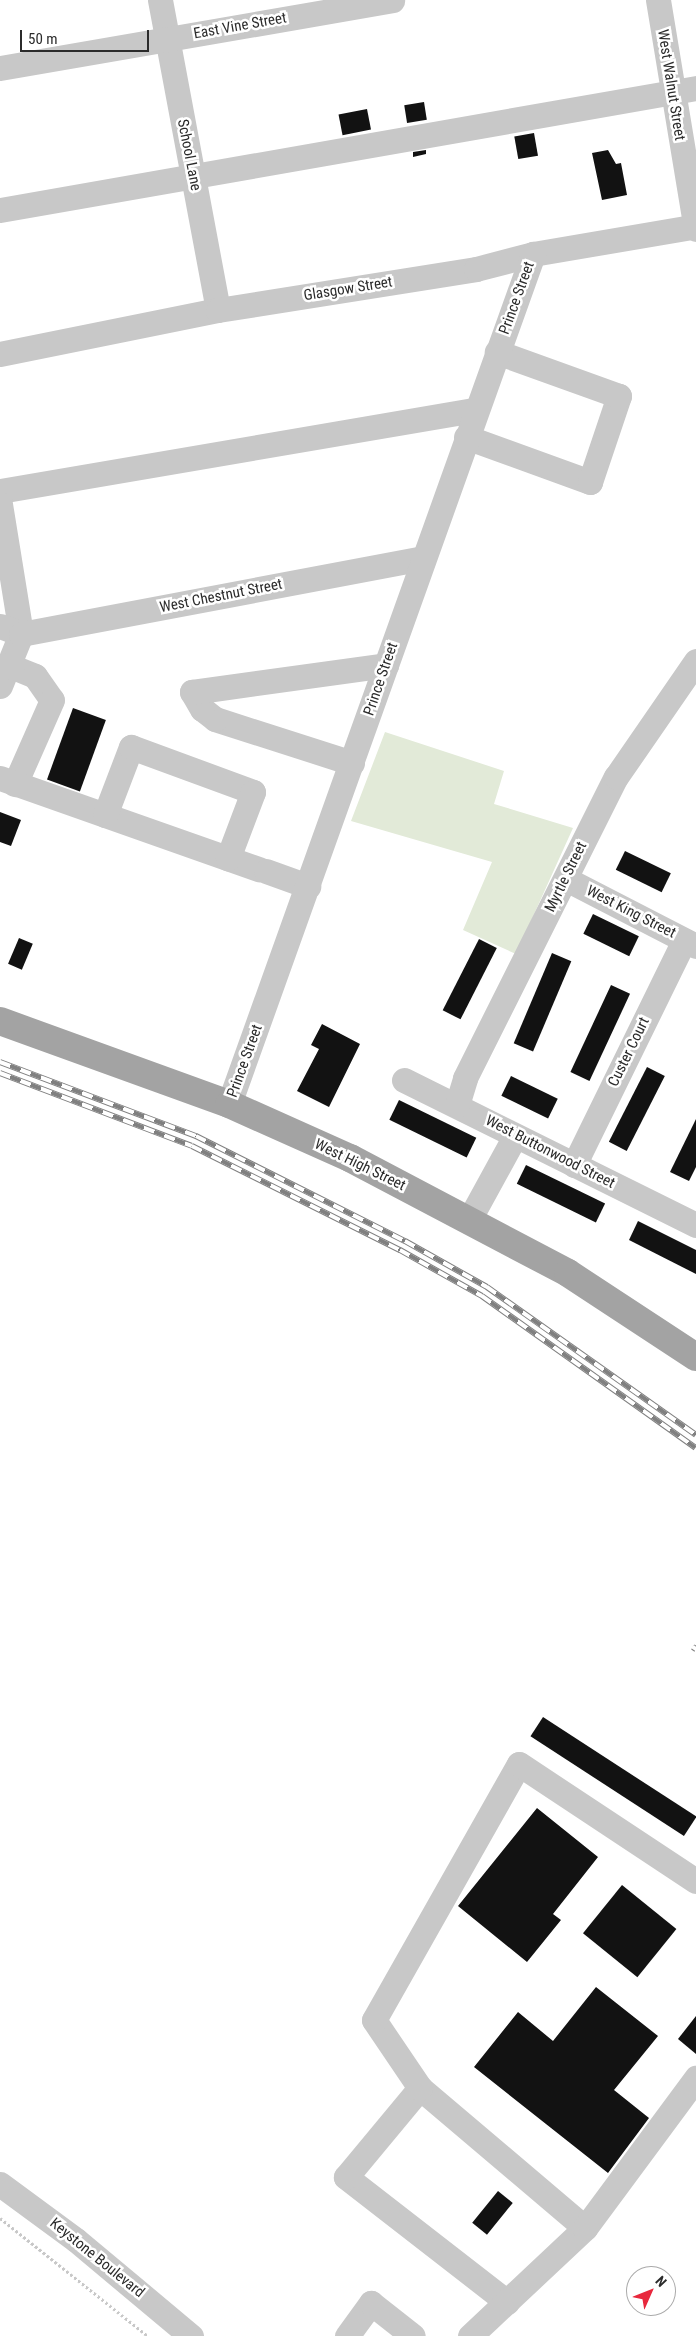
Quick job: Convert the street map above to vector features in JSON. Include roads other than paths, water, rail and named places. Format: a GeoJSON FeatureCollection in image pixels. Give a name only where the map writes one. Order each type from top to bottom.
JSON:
{"type":"FeatureCollection","features":[{"type":"Feature","properties":{"kind":"main road","name":"West High Street"},"geometry":{"type":"LineString","coordinates":[[0,1021],[229,1104],[350,1158],[568,1273],[696,1357]]}},
{"type":"Feature","properties":{"kind":"street","name":"School Lane"},"geometry":{"type":"LineString","coordinates":[[160,0],[218,310]]}},
{"type":"Feature","properties":{"kind":"street","name":"East Vine Street"},"geometry":{"type":"LineString","coordinates":[[0,68],[392,0]]}},
{"type":"Feature","properties":{"kind":"street","name":"West Walnut Street"},"geometry":{"type":"LineString","coordinates":[[658,0],[684,90],[695,227]]}},
{"type":"Feature","properties":{"kind":"street"},"geometry":{"type":"LineString","coordinates":[[0,210],[684,90]]}},
{"type":"Feature","properties":{"kind":"street","name":"Glasgow Street"},"geometry":{"type":"LineString","coordinates":[[0,354],[218,310],[476,269],[533,254],[695,227]]}},
{"type":"Feature","properties":{"kind":"street","name":"Prince Street"},"geometry":{"type":"LineString","coordinates":[[229,1104],[352,763],[422,558],[533,254]]}},
{"type":"Feature","properties":{"kind":"street"},"geometry":{"type":"LineString","coordinates":[[466,437],[590,482],[619,396],[497,352]]}},
{"type":"Feature","properties":{"kind":"street"},"geometry":{"type":"LineString","coordinates":[[0,491],[476,410]]}},
{"type":"Feature","properties":{"kind":"street"},"geometry":{"type":"LineString","coordinates":[[0,504],[10,630],[4,676],[36,676],[52,700],[8,781],[308,886]]}},
{"type":"Feature","properties":{"kind":"street","name":"West Chestnut Street"},"geometry":{"type":"LineString","coordinates":[[10,630],[422,558]]}},
{"type":"Feature","properties":{"kind":"street","name":"Myrtle Street"},"geometry":{"type":"LineString","coordinates":[[456,1105],[465,1078],[616,777],[696,661]]}},
{"type":"Feature","properties":{"kind":"street"},"geometry":{"type":"LineString","coordinates":[[352,763],[215,719],[202,709],[192,692],[386,665]]}},
{"type":"Feature","properties":{"kind":"street"},"geometry":{"type":"LineString","coordinates":[[105,815],[131,748],[253,792],[228,858]]}},
{"type":"Feature","properties":{"kind":"street","name":"West King Street"},"geometry":{"type":"LineString","coordinates":[[566,879],[690,943]]}},
{"type":"Feature","properties":{"kind":"street","name":"Custer Court"},"geometry":{"type":"LineString","coordinates":[[574,1165],[690,943]]}},
{"type":"Feature","properties":{"kind":"street","name":"West Buttonwood Street"},"geometry":{"type":"LineString","coordinates":[[404,1080],[696,1224]]}},
{"type":"Feature","properties":{"kind":"street"},"geometry":{"type":"LineString","coordinates":[[469,1220],[515,1136]]}},
{"type":"Feature","properties":{"kind":"street"},"geometry":{"type":"LineString","coordinates":[[585,2228],[420,2088],[374,2020],[518,1764],[696,1881]]}},
{"type":"Feature","properties":{"kind":"street"},"geometry":{"type":"LineString","coordinates":[[470,2336],[585,2228],[696,2078]]}},
{"type":"Feature","properties":{"kind":"street"},"geometry":{"type":"LineString","coordinates":[[420,2088],[346,2177],[507,2302]]}},
{"type":"Feature","properties":{"kind":"street","name":"Keystone Boulevard"},"geometry":{"type":"LineString","coordinates":[[0,2184],[76,2240],[191,2336]]}},
{"type":"Feature","properties":{"kind":"street"},"geometry":{"type":"LineString","coordinates":[[347,2336],[371,2303],[414,2336]]}},
{"type":"Feature","properties":{"kind":"railway"},"geometry":{"type":"LineString","coordinates":[[0,1062],[196,1136],[405,1241],[487,1287],[696,1435]]}},
{"type":"Feature","properties":{"kind":"railway"},"geometry":{"type":"LineString","coordinates":[[0,1073],[192,1146],[400,1250],[482,1296],[696,1448]]}}]}
